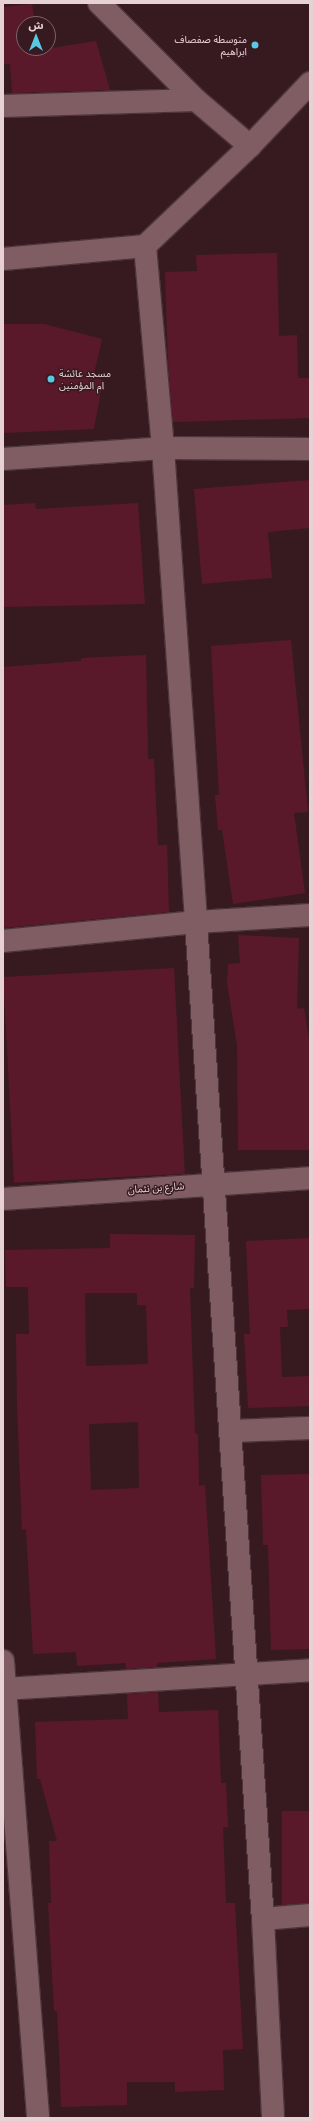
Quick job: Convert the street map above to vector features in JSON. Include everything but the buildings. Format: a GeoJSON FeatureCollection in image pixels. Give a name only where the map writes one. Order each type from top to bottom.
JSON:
{"type":"FeatureCollection","features":[{"type":"Feature","properties":{"kind":"street"},"geometry":{"type":"LineString","coordinates":[[99,3],[196,100],[250,146]]}},
{"type":"Feature","properties":{"kind":"street"},"geometry":{"type":"LineString","coordinates":[[3,259],[145,246],[250,146],[310,83]]}},
{"type":"Feature","properties":{"kind":"street"},"geometry":{"type":"LineString","coordinates":[[3,106],[196,100]]}},
{"type":"Feature","properties":{"kind":"street"},"geometry":{"type":"LineString","coordinates":[[145,246],[163,448],[214,1184],[245,1676],[263,1919],[273,2118]]}},
{"type":"Feature","properties":{"kind":"street"},"geometry":{"type":"LineString","coordinates":[[3,459],[163,448],[310,449]]}},
{"type":"Feature","properties":{"kind":"street"},"geometry":{"type":"LineString","coordinates":[[3,941],[196,922],[310,915]]}},
{"type":"Feature","properties":{"kind":"street","name":"شارع بن نثمان"},"geometry":{"type":"LineString","coordinates":[[3,1198],[310,1178]]}},
{"type":"Feature","properties":{"kind":"street"},"geometry":{"type":"LineString","coordinates":[[230,1431],[310,1428]]}},
{"type":"Feature","properties":{"kind":"street"},"geometry":{"type":"LineString","coordinates":[[3,1661],[38,2118]]}},
{"type":"Feature","properties":{"kind":"street"},"geometry":{"type":"LineString","coordinates":[[4,1689],[245,1676],[310,1670]]}},
{"type":"Feature","properties":{"kind":"street"},"geometry":{"type":"LineString","coordinates":[[263,1919],[310,1915]]}},
{"type":"Feature","properties":{"kind":"place","name":"متوسطة صفصاف ابراهيم"},"geometry":{"type":"Point","coordinates":[255,45]}},
{"type":"Feature","properties":{"kind":"place","name":"مسجد عائشة ام المؤمنين"},"geometry":{"type":"Point","coordinates":[51,379]}}]}
